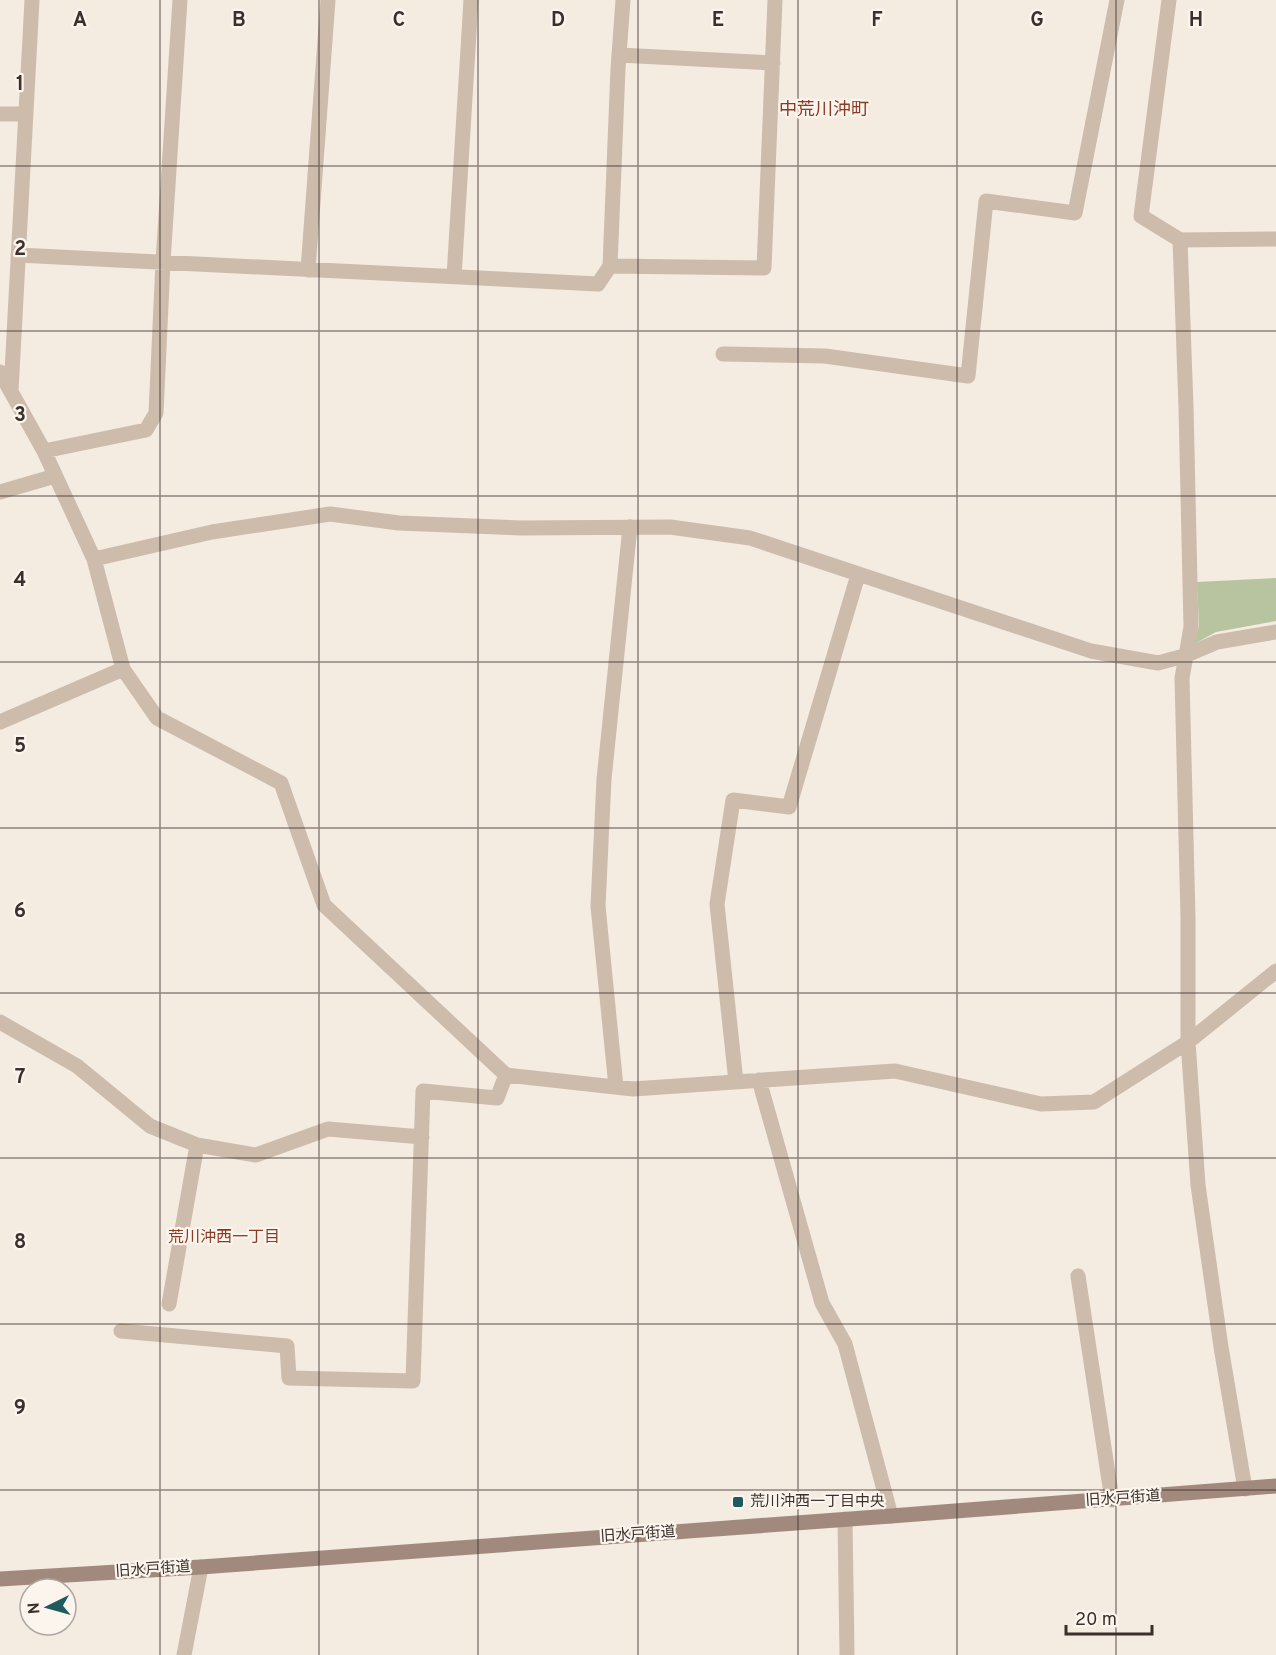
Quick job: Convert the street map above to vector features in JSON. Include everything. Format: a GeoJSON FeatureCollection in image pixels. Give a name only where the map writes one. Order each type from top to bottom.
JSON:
{"type":"FeatureCollection","features":[{"type":"Feature","properties":{"kind":"street"},"geometry":{"type":"LineString","coordinates":[[11,391],[32,0]]}},
{"type":"Feature","properties":{"kind":"street"},"geometry":{"type":"LineString","coordinates":[[44,451],[146,430],[156,413],[180,0]]}},
{"type":"Feature","properties":{"kind":"street"},"geometry":{"type":"LineString","coordinates":[[308,270],[328,0]]}},
{"type":"Feature","properties":{"kind":"street"},"geometry":{"type":"LineString","coordinates":[[453,277],[471,0]]}},
{"type":"Feature","properties":{"kind":"street"},"geometry":{"type":"LineString","coordinates":[[18,255],[598,284],[610,266],[622,0]]}},
{"type":"Feature","properties":{"kind":"street"},"geometry":{"type":"LineString","coordinates":[[610,266],[764,268],[775,0]]}},
{"type":"Feature","properties":{"kind":"street"},"geometry":{"type":"LineString","coordinates":[[723,354],[825,356],[968,376],[986,201],[1075,213],[1117,0]]}},
{"type":"Feature","properties":{"kind":"street"},"geometry":{"type":"LineString","coordinates":[[1169,0],[1141,216],[1180,240],[1276,239]]}},
{"type":"Feature","properties":{"kind":"street"},"geometry":{"type":"LineString","coordinates":[[619,55],[772,63]]}},
{"type":"Feature","properties":{"kind":"street"},"geometry":{"type":"LineString","coordinates":[[0,114],[26,114]]}},
{"type":"Feature","properties":{"kind":"street"},"geometry":{"type":"LineString","coordinates":[[1180,240],[1191,627],[1182,678],[1188,918],[1188,1041],[1198,1185],[1221,1347],[1245,1489]]}},
{"type":"Feature","properties":{"kind":"street"},"geometry":{"type":"LineString","coordinates":[[0,372],[44,451],[94,559],[123,669],[157,718],[281,783],[324,904],[506,1075],[633,1089],[895,1071],[1041,1104],[1094,1102],[1188,1041],[1276,971]]}},
{"type":"Feature","properties":{"kind":"street"},"geometry":{"type":"LineString","coordinates":[[0,492],[55,476]]}},
{"type":"Feature","properties":{"kind":"street"},"geometry":{"type":"LineString","coordinates":[[94,559],[212,532],[330,514],[399,523],[522,528],[670,527],[750,538],[1091,651],[1158,663],[1185,656],[1216,642],[1276,632]]}},
{"type":"Feature","properties":{"kind":"street"},"geometry":{"type":"LineString","coordinates":[[616,1087],[598,906],[604,778],[630,527]]}},
{"type":"Feature","properties":{"kind":"street"},"geometry":{"type":"LineString","coordinates":[[736,1082],[717,904],[733,800],[789,807],[858,575]]}},
{"type":"Feature","properties":{"kind":"street"},"geometry":{"type":"LineString","coordinates":[[0,722],[123,669]]}},
{"type":"Feature","properties":{"kind":"street"},"geometry":{"type":"LineString","coordinates":[[0,1022],[77,1066],[150,1126],[197,1145],[256,1155],[328,1129],[422,1137]]}},
{"type":"Feature","properties":{"kind":"street"},"geometry":{"type":"LineString","coordinates":[[121,1331],[287,1346],[289,1378],[413,1381],[423,1091],[497,1098],[506,1075]]}},
{"type":"Feature","properties":{"kind":"street"},"geometry":{"type":"LineString","coordinates":[[759,1080],[822,1303],[845,1344],[891,1516]]}},
{"type":"Feature","properties":{"kind":"street"},"geometry":{"type":"LineString","coordinates":[[169,1304],[197,1145]]}},
{"type":"Feature","properties":{"kind":"street"},"geometry":{"type":"LineString","coordinates":[[1078,1276],[1112,1500]]}},
{"type":"Feature","properties":{"kind":"street","name":"旧水戸街道"},"geometry":{"type":"LineString","coordinates":[[0,1579],[201,1567],[1276,1486]]}},
{"type":"Feature","properties":{"kind":"street"},"geometry":{"type":"LineString","coordinates":[[845,1520],[847,1655]]}},
{"type":"Feature","properties":{"kind":"street"},"geometry":{"type":"LineString","coordinates":[[184,1655],[201,1567]]}},
{"type":"Feature","properties":{"kind":"green space"},"geometry":{"type":"Polygon","coordinates":[[[1276,578],[1276,621],[1216,632],[1194,644],[1199,626],[1197,582],[1276,578]]]}},
{"type":"Feature","properties":{"kind":"place","name":"荒川沖西一丁目中央"},"geometry":{"type":"Point","coordinates":[738,1502]}},
{"type":"Feature","properties":{"kind":"district","name":"中荒川沖町"},"geometry":{"type":"Point","coordinates":[824,110]}},
{"type":"Feature","properties":{"kind":"district","name":"荒川沖西一丁目"},"geometry":{"type":"Point","coordinates":[224,1238]}}]}
